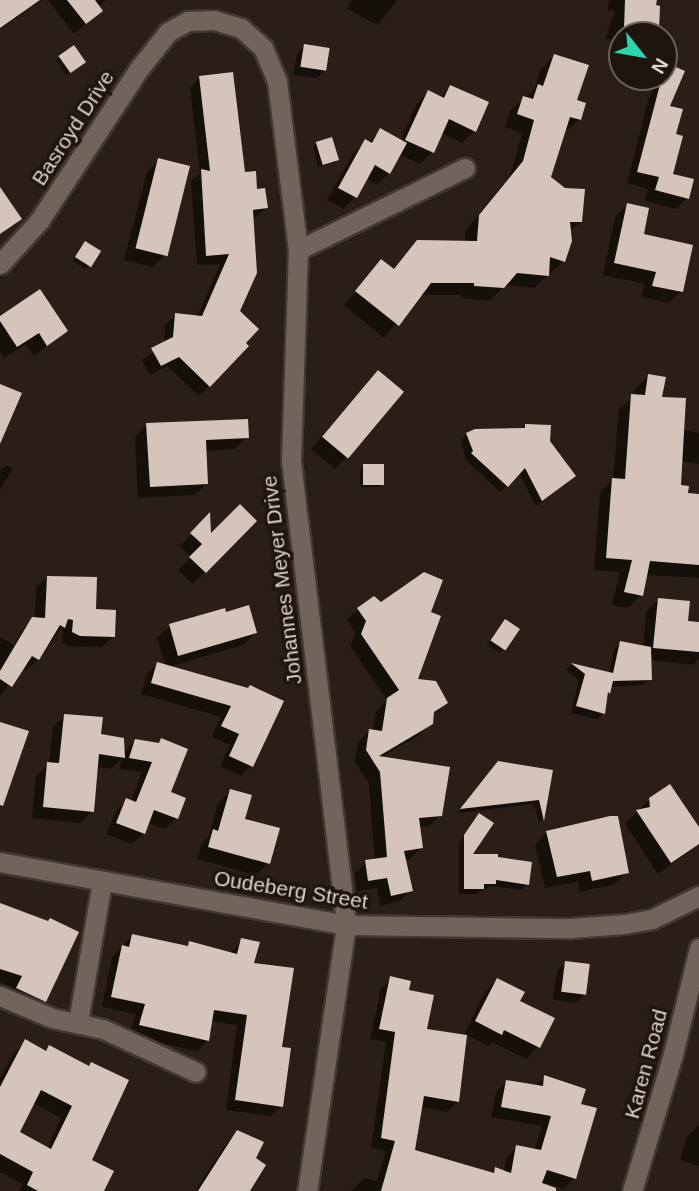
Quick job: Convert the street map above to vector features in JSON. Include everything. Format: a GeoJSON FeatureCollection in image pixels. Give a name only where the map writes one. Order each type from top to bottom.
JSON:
{"type":"FeatureCollection","features":[{"type":"Feature","properties":{"kind":"street","name":"Johannes Meyer Drive"},"geometry":{"type":"LineString","coordinates":[[188,21],[214,20],[241,28],[253,36],[270,60],[277,81],[298,250],[291,461],[346,925],[307,1191]]}},
{"type":"Feature","properties":{"kind":"street","name":"Basroyd Drive"},"geometry":{"type":"LineString","coordinates":[[0,264],[46,212],[157,44],[168,32],[188,21]]}},
{"type":"Feature","properties":{"kind":"street"},"geometry":{"type":"LineString","coordinates":[[298,250],[465,168]]}},
{"type":"Feature","properties":{"kind":"street","name":"Oudeberg Street"},"geometry":{"type":"LineString","coordinates":[[0,862],[346,925],[571,928],[625,924],[652,919],[699,896]]}},
{"type":"Feature","properties":{"kind":"street"},"geometry":{"type":"LineString","coordinates":[[78,1022],[102,881]]}},
{"type":"Feature","properties":{"kind":"street","name":"Karen Road"},"geometry":{"type":"LineString","coordinates":[[632,1191],[658,1106],[699,948]]}},
{"type":"Feature","properties":{"kind":"street"},"geometry":{"type":"LineString","coordinates":[[0,996],[45,1016],[78,1022],[136,1043],[196,1072]]}},
{"type":"Feature","properties":{"kind":"building"},"geometry":{"type":"Polygon","coordinates":[[[0,0],[40,0],[0,28],[0,0]]]}},
{"type":"Feature","properties":{"kind":"building"},"geometry":{"type":"Polygon","coordinates":[[[67,0],[95,0],[103,11],[86,24],[67,0]]]}},
{"type":"Feature","properties":{"kind":"building"},"geometry":{"type":"Polygon","coordinates":[[[625,0],[657,0],[656,5],[660,6],[659,21],[624,21],[625,0]]]}},
{"type":"Feature","properties":{"kind":"building"},"geometry":{"type":"Polygon","coordinates":[[[304,44],[330,48],[326,71],[300,67],[304,44]]]}},
{"type":"Feature","properties":{"kind":"building"},"geometry":{"type":"Polygon","coordinates":[[[74,45],[86,62],[70,73],[58,56],[74,45]]]}},
{"type":"Feature","properties":{"kind":"building"},"geometry":{"type":"Polygon","coordinates":[[[554,54],[589,65],[577,100],[586,103],[581,120],[570,117],[551,177],[565,188],[585,189],[582,222],[570,222],[572,241],[565,262],[550,257],[549,276],[517,273],[504,288],[474,286],[474,283],[431,283],[399,326],[355,291],[381,259],[394,269],[417,240],[477,241],[479,215],[523,161],[534,120],[517,114],[523,96],[533,99],[538,84],[543,86],[554,54]]]}},
{"type":"Feature","properties":{"kind":"building"},"geometry":{"type":"Polygon","coordinates":[[[678,68],[685,71],[678,87],[678,68]]]}},
{"type":"Feature","properties":{"kind":"building"},"geometry":{"type":"Polygon","coordinates":[[[233,72],[245,172],[256,171],[257,189],[265,188],[268,208],[253,210],[257,273],[240,311],[259,329],[246,343],[249,346],[210,387],[179,357],[161,366],[151,348],[173,337],[175,313],[202,316],[229,254],[206,256],[201,169],[210,171],[199,76],[233,72]]]}},
{"type":"Feature","properties":{"kind":"building"},"geometry":{"type":"Polygon","coordinates":[[[450,85],[489,102],[476,132],[449,119],[434,153],[405,140],[428,90],[444,98],[450,85]]]}},
{"type":"Feature","properties":{"kind":"building"},"geometry":{"type":"Polygon","coordinates":[[[658,91],[676,91],[670,106],[683,109],[676,134],[683,136],[673,174],[694,179],[689,199],[655,190],[659,177],[637,172],[658,91]]]}},
{"type":"Feature","properties":{"kind":"building"},"geometry":{"type":"Polygon","coordinates":[[[380,128],[407,143],[390,174],[375,165],[357,198],[338,188],[365,139],[372,143],[380,128]]]}},
{"type":"Feature","properties":{"kind":"building"},"geometry":{"type":"Polygon","coordinates":[[[332,137],[339,160],[323,165],[316,142],[332,137]]]}},
{"type":"Feature","properties":{"kind":"building"},"geometry":{"type":"Polygon","coordinates":[[[158,158],[190,166],[168,256],[136,248],[158,158]]]}},
{"type":"Feature","properties":{"kind":"building"},"geometry":{"type":"Polygon","coordinates":[[[0,187],[22,219],[0,234],[0,187]]]}},
{"type":"Feature","properties":{"kind":"building"},"geometry":{"type":"Polygon","coordinates":[[[627,203],[649,208],[644,234],[693,245],[683,292],[652,286],[656,272],[614,263],[627,203]]]}},
{"type":"Feature","properties":{"kind":"building"},"geometry":{"type":"Polygon","coordinates":[[[85,241],[101,251],[91,267],[75,257],[85,241]]]}},
{"type":"Feature","properties":{"kind":"building"},"geometry":{"type":"Polygon","coordinates":[[[40,289],[68,331],[47,346],[39,333],[17,347],[0,321],[0,316],[40,289]]]}},
{"type":"Feature","properties":{"kind":"building"},"geometry":{"type":"Polygon","coordinates":[[[378,370],[404,392],[348,459],[322,437],[378,370]]]}},
{"type":"Feature","properties":{"kind":"building"},"geometry":{"type":"Polygon","coordinates":[[[648,374],[666,377],[662,397],[686,398],[681,485],[689,486],[688,493],[699,494],[699,565],[650,561],[643,596],[624,592],[632,560],[606,558],[612,478],[625,479],[631,394],[645,395],[648,374]]]}},
{"type":"Feature","properties":{"kind":"building"},"geometry":{"type":"Polygon","coordinates":[[[0,384],[22,393],[0,444],[0,384]]]}},
{"type":"Feature","properties":{"kind":"building"},"geometry":{"type":"Polygon","coordinates":[[[248,419],[249,438],[206,440],[208,484],[150,487],[146,423],[248,419]]]}},
{"type":"Feature","properties":{"kind":"building"},"geometry":{"type":"Polygon","coordinates":[[[525,424],[551,425],[550,441],[576,476],[542,501],[525,468],[508,487],[471,453],[473,451],[466,433],[475,429],[525,428],[525,424]]]}},
{"type":"Feature","properties":{"kind":"building"},"geometry":{"type":"Polygon","coordinates":[[[363,464],[384,464],[384,485],[363,485],[363,464]]]}},
{"type":"Feature","properties":{"kind":"building"},"geometry":{"type":"Polygon","coordinates":[[[240,504],[257,521],[206,573],[189,557],[202,544],[190,533],[210,512],[211,533],[240,504]]]}},
{"type":"Feature","properties":{"kind":"building"},"geometry":{"type":"Polygon","coordinates":[[[424,572],[443,580],[431,612],[441,616],[418,679],[436,681],[448,703],[434,712],[433,724],[379,756],[450,767],[442,816],[419,818],[423,848],[404,851],[413,891],[391,896],[387,878],[368,881],[365,860],[387,857],[380,772],[366,750],[369,729],[382,731],[387,698],[399,690],[361,634],[366,621],[357,608],[374,596],[381,602],[424,572]]]}},
{"type":"Feature","properties":{"kind":"building"},"geometry":{"type":"Polygon","coordinates":[[[47,576],[97,577],[96,609],[116,610],[115,637],[80,636],[72,632],[73,620],[68,619],[65,628],[60,625],[39,660],[32,656],[12,687],[0,679],[0,671],[32,617],[45,618],[47,576]]]}},
{"type":"Feature","properties":{"kind":"building"},"geometry":{"type":"Polygon","coordinates":[[[658,598],[690,601],[688,621],[699,622],[699,652],[653,648],[658,598]]]}},
{"type":"Feature","properties":{"kind":"building"},"geometry":{"type":"Polygon","coordinates":[[[249,605],[257,633],[178,656],[169,624],[225,608],[226,612],[249,605]]]}},
{"type":"Feature","properties":{"kind":"building"},"geometry":{"type":"Polygon","coordinates":[[[505,619],[520,629],[505,651],[490,641],[505,619]]]}},
{"type":"Feature","properties":{"kind":"building"},"geometry":{"type":"Polygon","coordinates":[[[620,641],[651,647],[652,680],[613,681],[610,694],[608,692],[605,714],[576,706],[585,674],[571,663],[613,673],[620,641]]]}},
{"type":"Feature","properties":{"kind":"building"},"geometry":{"type":"Polygon","coordinates":[[[157,662],[248,688],[250,685],[284,701],[253,767],[229,756],[239,734],[221,726],[231,706],[151,683],[157,662]]]}},
{"type":"Feature","properties":{"kind":"building"},"geometry":{"type":"Polygon","coordinates":[[[64,714],[103,717],[101,734],[124,738],[125,758],[99,754],[94,812],[43,807],[47,762],[59,763],[64,714]]]}},
{"type":"Feature","properties":{"kind":"building"},"geometry":{"type":"Polygon","coordinates":[[[0,722],[29,731],[3,806],[0,805],[0,722]]]}},
{"type":"Feature","properties":{"kind":"building"},"geometry":{"type":"Polygon","coordinates":[[[161,738],[188,749],[171,792],[186,798],[178,819],[154,810],[145,834],[116,823],[126,798],[136,802],[152,762],[129,758],[135,739],[159,743],[161,738]]]}},
{"type":"Feature","properties":{"kind":"building"},"geometry":{"type":"Polygon","coordinates":[[[498,761],[553,770],[544,821],[539,800],[460,809],[498,761]]]}},
{"type":"Feature","properties":{"kind":"building"},"geometry":{"type":"Polygon","coordinates":[[[670,784],[699,827],[699,844],[671,863],[636,810],[650,807],[649,798],[670,784]]]}},
{"type":"Feature","properties":{"kind":"building"},"geometry":{"type":"Polygon","coordinates":[[[230,789],[252,795],[245,819],[280,828],[270,864],[208,847],[213,829],[218,831],[230,789]]]}},
{"type":"Feature","properties":{"kind":"building"},"geometry":{"type":"Polygon","coordinates":[[[479,813],[494,823],[473,854],[498,854],[498,857],[532,862],[529,885],[496,880],[496,884],[484,884],[484,889],[464,889],[464,835],[479,813]]]}},
{"type":"Feature","properties":{"kind":"building"},"geometry":{"type":"Polygon","coordinates":[[[618,816],[629,873],[592,881],[590,871],[557,877],[546,831],[618,816]]]}},
{"type":"Feature","properties":{"kind":"building"},"geometry":{"type":"Polygon","coordinates":[[[0,903],[48,921],[50,918],[79,932],[46,1002],[16,988],[22,976],[0,969],[0,903]]]}},
{"type":"Feature","properties":{"kind":"building"},"geometry":{"type":"Polygon","coordinates":[[[132,934],[188,946],[189,941],[237,954],[241,938],[260,942],[254,963],[294,968],[282,1047],[291,1048],[283,1107],[235,1100],[247,1015],[214,1010],[209,1041],[139,1025],[145,1004],[111,997],[122,945],[129,947],[132,934]]]}},
{"type":"Feature","properties":{"kind":"building"},"geometry":{"type":"Polygon","coordinates":[[[565,961],[590,964],[586,995],[561,992],[565,961]]]}},
{"type":"Feature","properties":{"kind":"building"},"geometry":{"type":"Polygon","coordinates":[[[390,976],[411,981],[409,990],[434,995],[427,1029],[467,1035],[459,1102],[424,1096],[415,1150],[494,1173],[495,1167],[511,1173],[516,1145],[541,1150],[551,1116],[501,1107],[506,1080],[543,1086],[544,1075],[586,1089],[581,1104],[597,1108],[576,1179],[547,1170],[542,1183],[556,1188],[556,1191],[381,1191],[395,1141],[381,1138],[395,1032],[379,1029],[390,976]]]}},
{"type":"Feature","properties":{"kind":"building"},"geometry":{"type":"Polygon","coordinates":[[[497,978],[525,992],[520,1001],[555,1018],[540,1048],[504,1030],[502,1035],[475,1021],[497,978]]]}},
{"type":"Feature","properties":{"kind":"building"},"geometry":{"type":"Polygon","coordinates":[[[25,1039],[46,1051],[49,1045],[89,1066],[91,1062],[129,1080],[92,1160],[114,1171],[104,1191],[38,1191],[27,1185],[33,1172],[0,1154],[0,1087],[25,1039]],[[41,1090],[20,1132],[51,1149],[72,1106],[41,1090]]]}},
{"type":"Feature","properties":{"kind":"building"},"geometry":{"type":"Polygon","coordinates":[[[237,1130],[264,1142],[256,1158],[266,1165],[250,1191],[198,1191],[237,1130]]]}}]}
